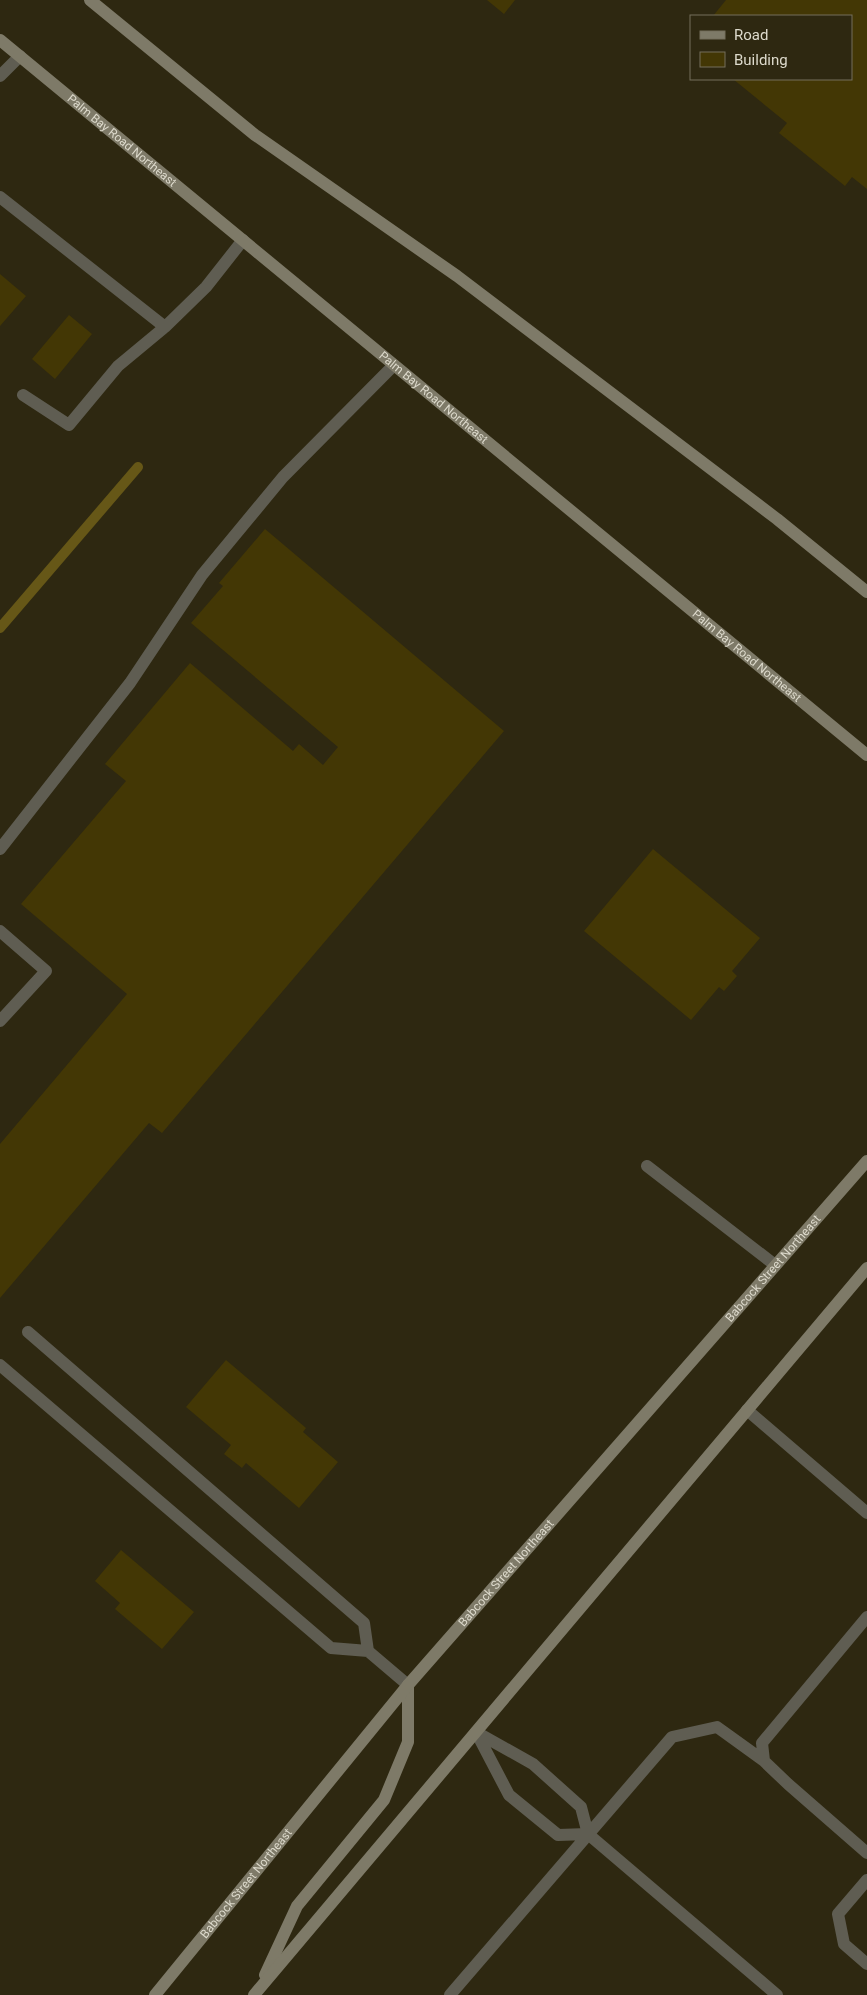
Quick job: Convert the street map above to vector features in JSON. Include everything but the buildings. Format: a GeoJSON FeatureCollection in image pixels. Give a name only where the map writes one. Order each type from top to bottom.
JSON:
{"type":"FeatureCollection","features":[{"type":"Feature","properties":{"kind":"main road"},"geometry":{"type":"LineString","coordinates":[[90,0],[255,136],[457,276],[777,519],[867,592]]}},
{"type":"Feature","properties":{"kind":"main road","name":"Palm Bay Road Northeast"},"geometry":{"type":"LineString","coordinates":[[0,40],[867,755]]}},
{"type":"Feature","properties":{"kind":"main road","name":"Babcock Street Northeast"},"geometry":{"type":"LineString","coordinates":[[156,1995],[408,1685],[867,1161]]}},
{"type":"Feature","properties":{"kind":"main road"},"geometry":{"type":"LineString","coordinates":[[256,1993],[867,1268]]}},
{"type":"Feature","properties":{"kind":"main road"},"geometry":{"type":"LineString","coordinates":[[256,1993],[297,1906],[384,1800],[408,1742],[408,1685]]}},
{"type":"Feature","properties":{"kind":"lane"},"geometry":{"type":"LineString","coordinates":[[0,76],[20,56]]}},
{"type":"Feature","properties":{"kind":"lane"},"geometry":{"type":"LineString","coordinates":[[0,197],[164,327]]}},
{"type":"Feature","properties":{"kind":"lane"},"geometry":{"type":"LineString","coordinates":[[23,395],[69,425],[118,366],[164,327],[206,287],[243,240]]}},
{"type":"Feature","properties":{"kind":"lane"},"geometry":{"type":"LineString","coordinates":[[0,849],[130,683],[202,575],[283,477],[394,365]]}},
{"type":"Feature","properties":{"kind":"lane"},"geometry":{"type":"LineString","coordinates":[[0,931],[46,971],[0,1021]]}},
{"type":"Feature","properties":{"kind":"lane"},"geometry":{"type":"LineString","coordinates":[[647,1166],[776,1265]]}},
{"type":"Feature","properties":{"kind":"lane"},"geometry":{"type":"LineString","coordinates":[[28,1332],[364,1623],[368,1651]]}},
{"type":"Feature","properties":{"kind":"lane"},"geometry":{"type":"LineString","coordinates":[[0,1365],[331,1648],[368,1651],[408,1685]]}},
{"type":"Feature","properties":{"kind":"lane"},"geometry":{"type":"LineString","coordinates":[[747,1410],[867,1513]]}},
{"type":"Feature","properties":{"kind":"lane"},"geometry":{"type":"LineString","coordinates":[[764,1760],[762,1743],[867,1617]]}},
{"type":"Feature","properties":{"kind":"lane"},"geometry":{"type":"LineString","coordinates":[[450,1995],[672,1737],[717,1728],[764,1760],[788,1784],[867,1853]]}},
{"type":"Feature","properties":{"kind":"lane"},"geometry":{"type":"LineString","coordinates":[[476,1732],[509,1795],[558,1835],[588,1834]]}},
{"type":"Feature","properties":{"kind":"lane"},"geometry":{"type":"LineString","coordinates":[[476,1732],[533,1764],[582,1806],[588,1834],[777,1995]]}},
{"type":"Feature","properties":{"kind":"lane"},"geometry":{"type":"LineString","coordinates":[[867,1880],[838,1914],[844,1944],[867,1964]]}},
{"type":"Feature","properties":{"kind":"waterway"},"geometry":{"type":"LineString","coordinates":[[0,628],[138,467]]}}]}
